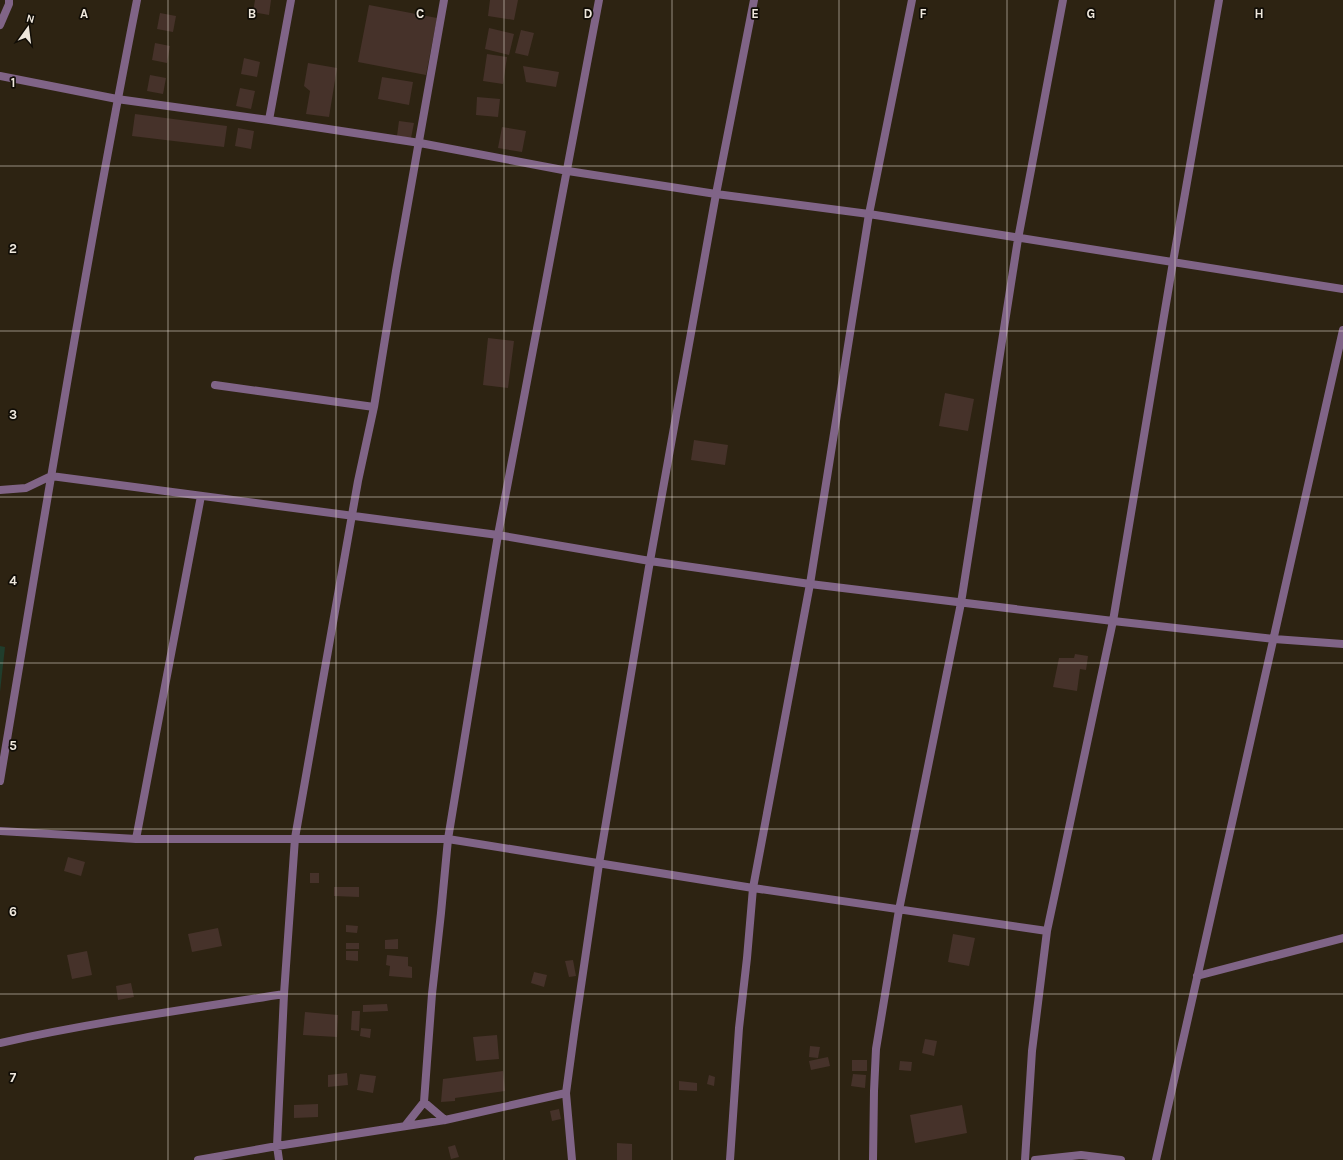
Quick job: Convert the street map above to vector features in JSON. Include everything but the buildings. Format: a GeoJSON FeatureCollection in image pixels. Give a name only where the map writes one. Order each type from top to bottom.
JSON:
{"type":"FeatureCollection","features":[{"type":"Feature","properties":{"kind":"street"},"geometry":{"type":"LineString","coordinates":[[0,25],[9,4],[9,0]]}},
{"type":"Feature","properties":{"kind":"street"},"geometry":{"type":"LineString","coordinates":[[0,781],[51,476],[117,99],[137,0]]}},
{"type":"Feature","properties":{"kind":"street"},"geometry":{"type":"LineString","coordinates":[[269,120],[291,0]]}},
{"type":"Feature","properties":{"kind":"street"},"geometry":{"type":"LineString","coordinates":[[279,1160],[277,1146],[284,994],[295,838],[358,481],[374,407],[396,271],[420,143],[444,0]]}},
{"type":"Feature","properties":{"kind":"street"},"geometry":{"type":"LineString","coordinates":[[405,1126],[424,1102],[432,994],[448,839],[498,535],[568,171],[599,0]]}},
{"type":"Feature","properties":{"kind":"street"},"geometry":{"type":"LineString","coordinates":[[572,1160],[566,1093],[599,864],[650,561],[716,194],[754,0]]}},
{"type":"Feature","properties":{"kind":"street"},"geometry":{"type":"LineString","coordinates":[[730,1160],[739,1028],[747,958],[752,888],[810,584],[869,214],[912,0]]}},
{"type":"Feature","properties":{"kind":"street"},"geometry":{"type":"LineString","coordinates":[[873,1160],[876,1049],[899,910],[961,603],[1018,239],[1063,0]]}},
{"type":"Feature","properties":{"kind":"street"},"geometry":{"type":"LineString","coordinates":[[1025,1160],[1032,1052],[1046,932],[1114,621],[1173,262],[1220,0]]}},
{"type":"Feature","properties":{"kind":"street"},"geometry":{"type":"LineString","coordinates":[[0,76],[117,99],[420,143],[568,171],[716,194],[869,214],[1018,239],[1343,289]]}},
{"type":"Feature","properties":{"kind":"street"},"geometry":{"type":"LineString","coordinates":[[1156,1160],[1343,330]]}},
{"type":"Feature","properties":{"kind":"street"},"geometry":{"type":"LineString","coordinates":[[215,385],[374,407]]}},
{"type":"Feature","properties":{"kind":"street"},"geometry":{"type":"LineString","coordinates":[[0,490],[26,488],[51,476],[498,535],[650,561],[810,584],[1114,621],[1274,639],[1343,644]]}},
{"type":"Feature","properties":{"kind":"street"},"geometry":{"type":"LineString","coordinates":[[136,839],[200,496]]}},
{"type":"Feature","properties":{"kind":"street"},"geometry":{"type":"LineString","coordinates":[[0,831],[136,839],[448,839],[752,888],[1046,932]]}},
{"type":"Feature","properties":{"kind":"street"},"geometry":{"type":"LineString","coordinates":[[1197,976],[1343,938]]}},
{"type":"Feature","properties":{"kind":"street"},"geometry":{"type":"LineString","coordinates":[[0,1043],[34,1035],[284,994]]}},
{"type":"Feature","properties":{"kind":"street"},"geometry":{"type":"LineString","coordinates":[[198,1160],[445,1120],[566,1093]]}},
{"type":"Feature","properties":{"kind":"street"},"geometry":{"type":"LineString","coordinates":[[424,1102],[445,1120]]}},
{"type":"Feature","properties":{"kind":"street"},"geometry":{"type":"LineString","coordinates":[[1035,1160],[1081,1155],[1121,1160]]}},
{"type":"Feature","properties":{"kind":"green space"},"geometry":{"type":"Polygon","coordinates":[[[0,646],[5,647],[0,692],[0,646]]]}}]}
